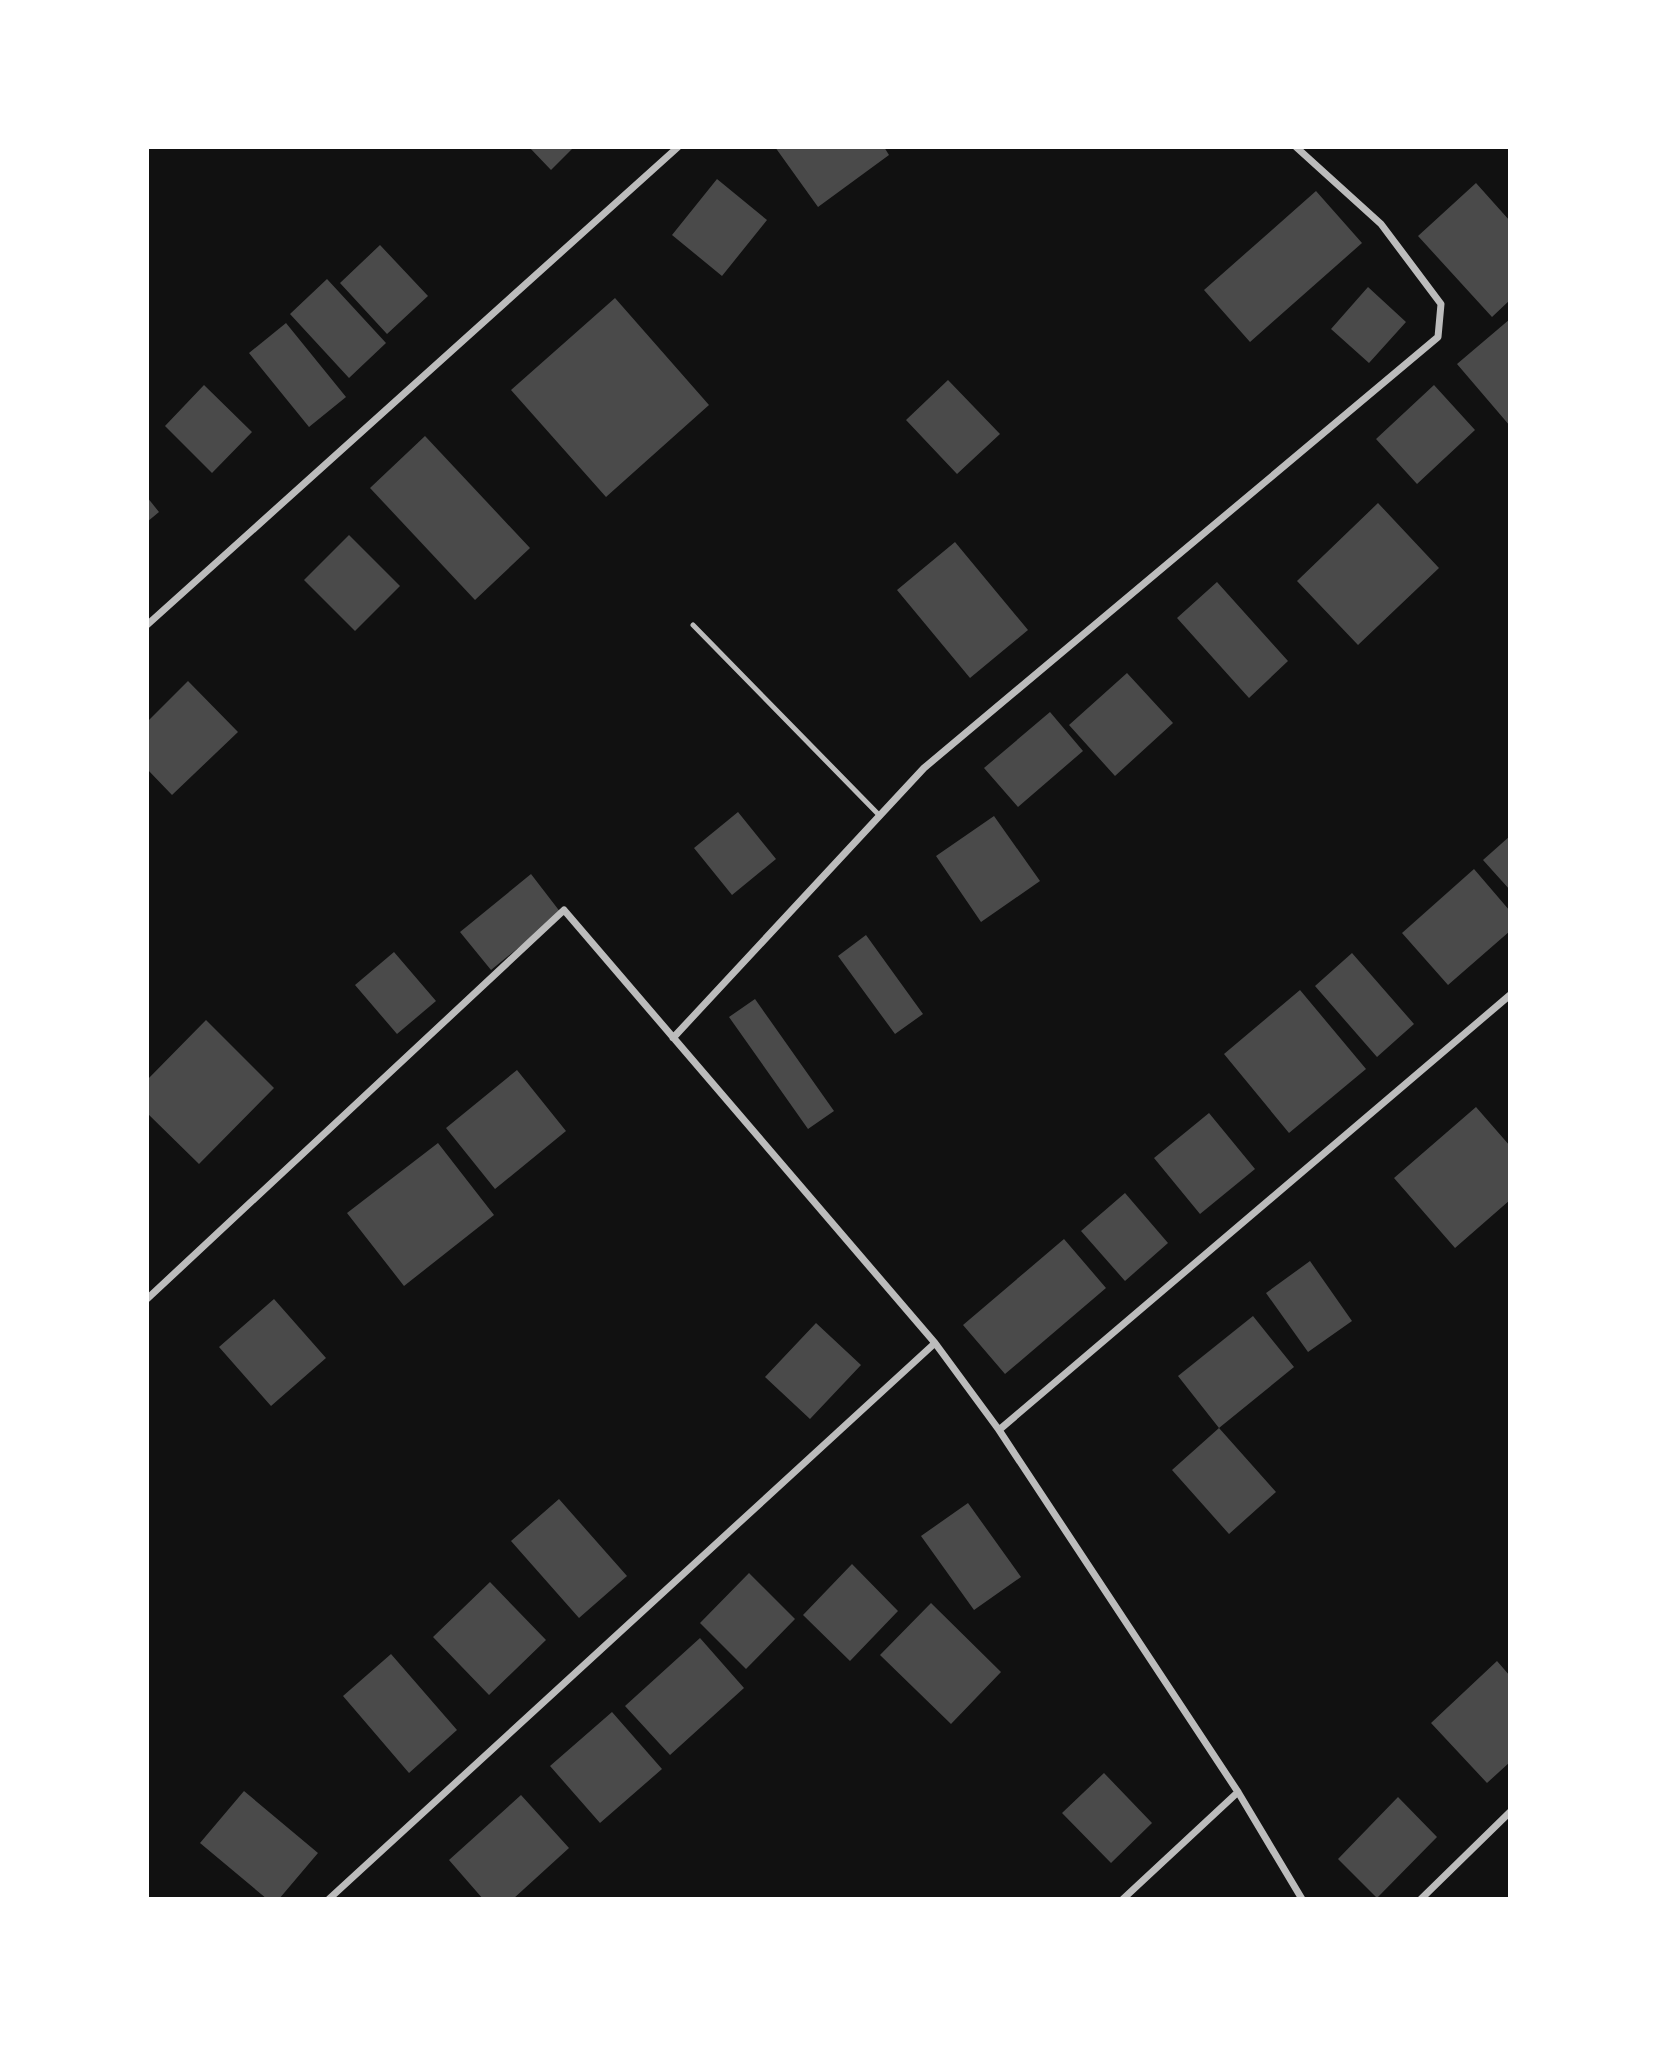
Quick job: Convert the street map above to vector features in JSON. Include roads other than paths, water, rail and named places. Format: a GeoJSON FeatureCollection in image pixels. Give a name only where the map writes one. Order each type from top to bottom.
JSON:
{"type":"FeatureCollection","features":[{"type":"Feature","properties":{"kind":"street"},"geometry":{"type":"LineString","coordinates":[[147,625],[678,147]]}},
{"type":"Feature","properties":{"kind":"street"},"geometry":{"type":"LineString","coordinates":[[673,1038],[924,768],[1438,337],[1441,304],[1381,223],[1296,147]]}},
{"type":"Feature","properties":{"kind":"street"},"geometry":{"type":"LineString","coordinates":[[147,1299],[564,910],[935,1343],[999,1430],[1238,1792],[1302,1899]]}},
{"type":"Feature","properties":{"kind":"street"},"geometry":{"type":"LineString","coordinates":[[999,1430],[1510,995]]}},
{"type":"Feature","properties":{"kind":"street"},"geometry":{"type":"LineString","coordinates":[[329,1899],[935,1343]]}},
{"type":"Feature","properties":{"kind":"street"},"geometry":{"type":"LineString","coordinates":[[1124,1899],[1238,1792]]}},
{"type":"Feature","properties":{"kind":"street"},"geometry":{"type":"LineString","coordinates":[[1421,1899],[1510,1812]]}},
{"type":"Feature","properties":{"kind":"lane"},"geometry":{"type":"LineString","coordinates":[[693,625],[880,816]]}}]}
